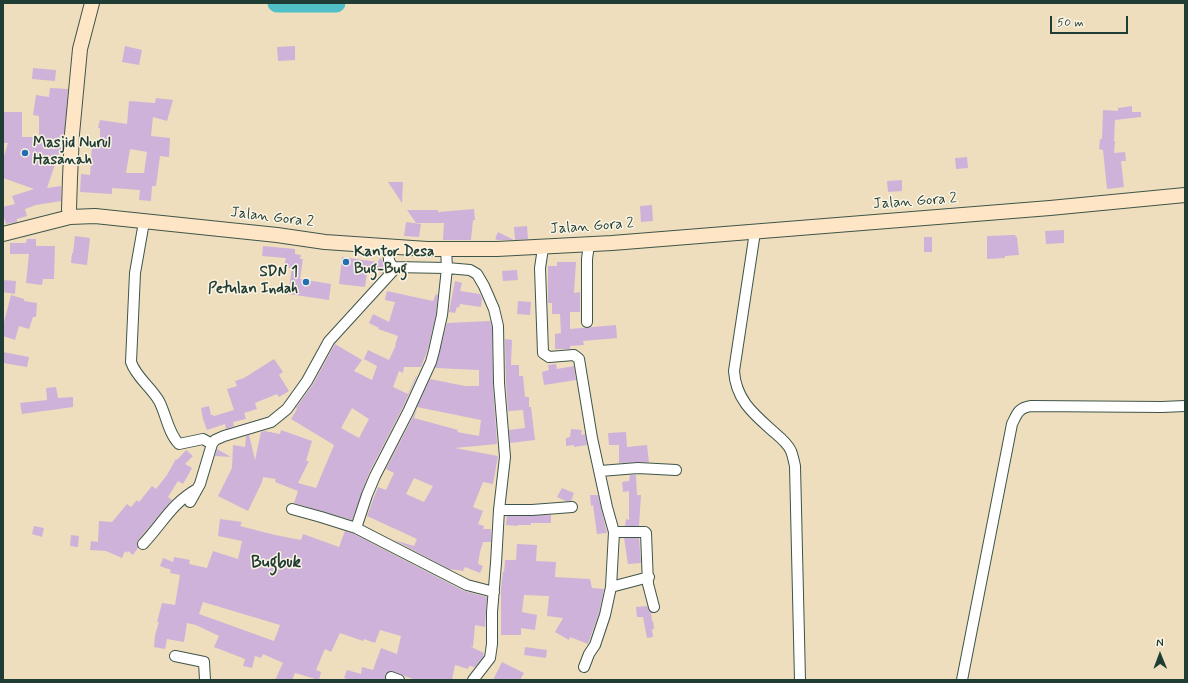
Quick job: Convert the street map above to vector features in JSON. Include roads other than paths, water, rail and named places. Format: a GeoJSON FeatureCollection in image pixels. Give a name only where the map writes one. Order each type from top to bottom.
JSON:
{"type":"FeatureCollection","features":[{"type":"Feature","properties":{"kind":"street"},"geometry":{"type":"LineString","coordinates":[[70,217],[69,194],[72,134],[80,49],[91,4]]}},
{"type":"Feature","properties":{"kind":"street","name":"Jalan Gora 2"},"geometry":{"type":"LineString","coordinates":[[3,234],[70,217],[95,216],[144,222],[171,223],[325,242],[388,246],[409,249],[446,250],[543,248],[1050,208],[1185,195]]}},
{"type":"Feature","properties":{"kind":"street"},"geometry":{"type":"LineString","coordinates":[[144,222],[135,273],[131,362],[158,400],[172,434],[179,444],[203,439],[212,444]]}},
{"type":"Feature","properties":{"kind":"street"},"geometry":{"type":"LineString","coordinates":[[755,232],[734,371],[735,382],[746,405],[757,418],[785,442],[791,451],[795,466],[800,680]]}},
{"type":"Feature","properties":{"kind":"street"},"geometry":{"type":"LineString","coordinates":[[587,322],[589,244]]}},
{"type":"Feature","properties":{"kind":"street"},"geometry":{"type":"LineString","coordinates":[[190,502],[198,489],[204,474],[212,444],[215,440],[271,422],[287,410],[307,381],[329,341],[392,272],[393,267],[389,261],[388,246]]}},
{"type":"Feature","properties":{"kind":"street"},"geometry":{"type":"LineString","coordinates":[[543,248],[540,268],[543,353],[549,357],[574,355],[578,357],[588,416],[607,507],[614,532],[611,587],[605,615],[584,667]]}},
{"type":"Feature","properties":{"kind":"street"},"geometry":{"type":"LineString","coordinates":[[356,528],[374,476],[408,412],[431,362],[442,315],[447,268],[446,250]]}},
{"type":"Feature","properties":{"kind":"street"},"geometry":{"type":"LineString","coordinates":[[393,267],[470,270],[477,274],[484,286],[496,315],[498,326],[499,376],[505,457],[499,510],[490,658],[473,680]]}},
{"type":"Feature","properties":{"kind":"street"},"geometry":{"type":"LineString","coordinates":[[962,680],[1012,424],[1018,412],[1024,407],[1031,406],[1185,406]]}},
{"type":"Feature","properties":{"kind":"street"},"geometry":{"type":"LineString","coordinates":[[600,471],[638,468],[676,470]]}},
{"type":"Feature","properties":{"kind":"street"},"geometry":{"type":"LineString","coordinates":[[143,544],[180,500],[198,489]]}},
{"type":"Feature","properties":{"kind":"street"},"geometry":{"type":"LineString","coordinates":[[499,510],[572,507]]}},
{"type":"Feature","properties":{"kind":"street"},"geometry":{"type":"LineString","coordinates":[[292,510],[337,521],[356,528],[467,585],[494,592]]}},
{"type":"Feature","properties":{"kind":"street"},"geometry":{"type":"LineString","coordinates":[[614,532],[646,533],[650,594],[654,607]]}},
{"type":"Feature","properties":{"kind":"street"},"geometry":{"type":"LineString","coordinates":[[611,587],[649,577]]}},
{"type":"Feature","properties":{"kind":"street"},"geometry":{"type":"LineString","coordinates":[[175,656],[204,662],[205,680]]}},
{"type":"Feature","properties":{"kind":"waterway"},"geometry":{"type":"LineString","coordinates":[[277,3],[336,3]]}},
{"type":"Feature","properties":{"kind":"place","name":"Masjid Nurul Hasanah"},"geometry":{"type":"Point","coordinates":[25,153]}},
{"type":"Feature","properties":{"kind":"place","name":"Kantor Desa Bug-Bug"},"geometry":{"type":"Point","coordinates":[346,262]}},
{"type":"Feature","properties":{"kind":"place","name":"SDN 1 Petulan Indah"},"geometry":{"type":"Point","coordinates":[306,282]}},
{"type":"Feature","properties":{"kind":"district","name":"Bugbuk"},"geometry":{"type":"Point","coordinates":[276,563]}}]}
